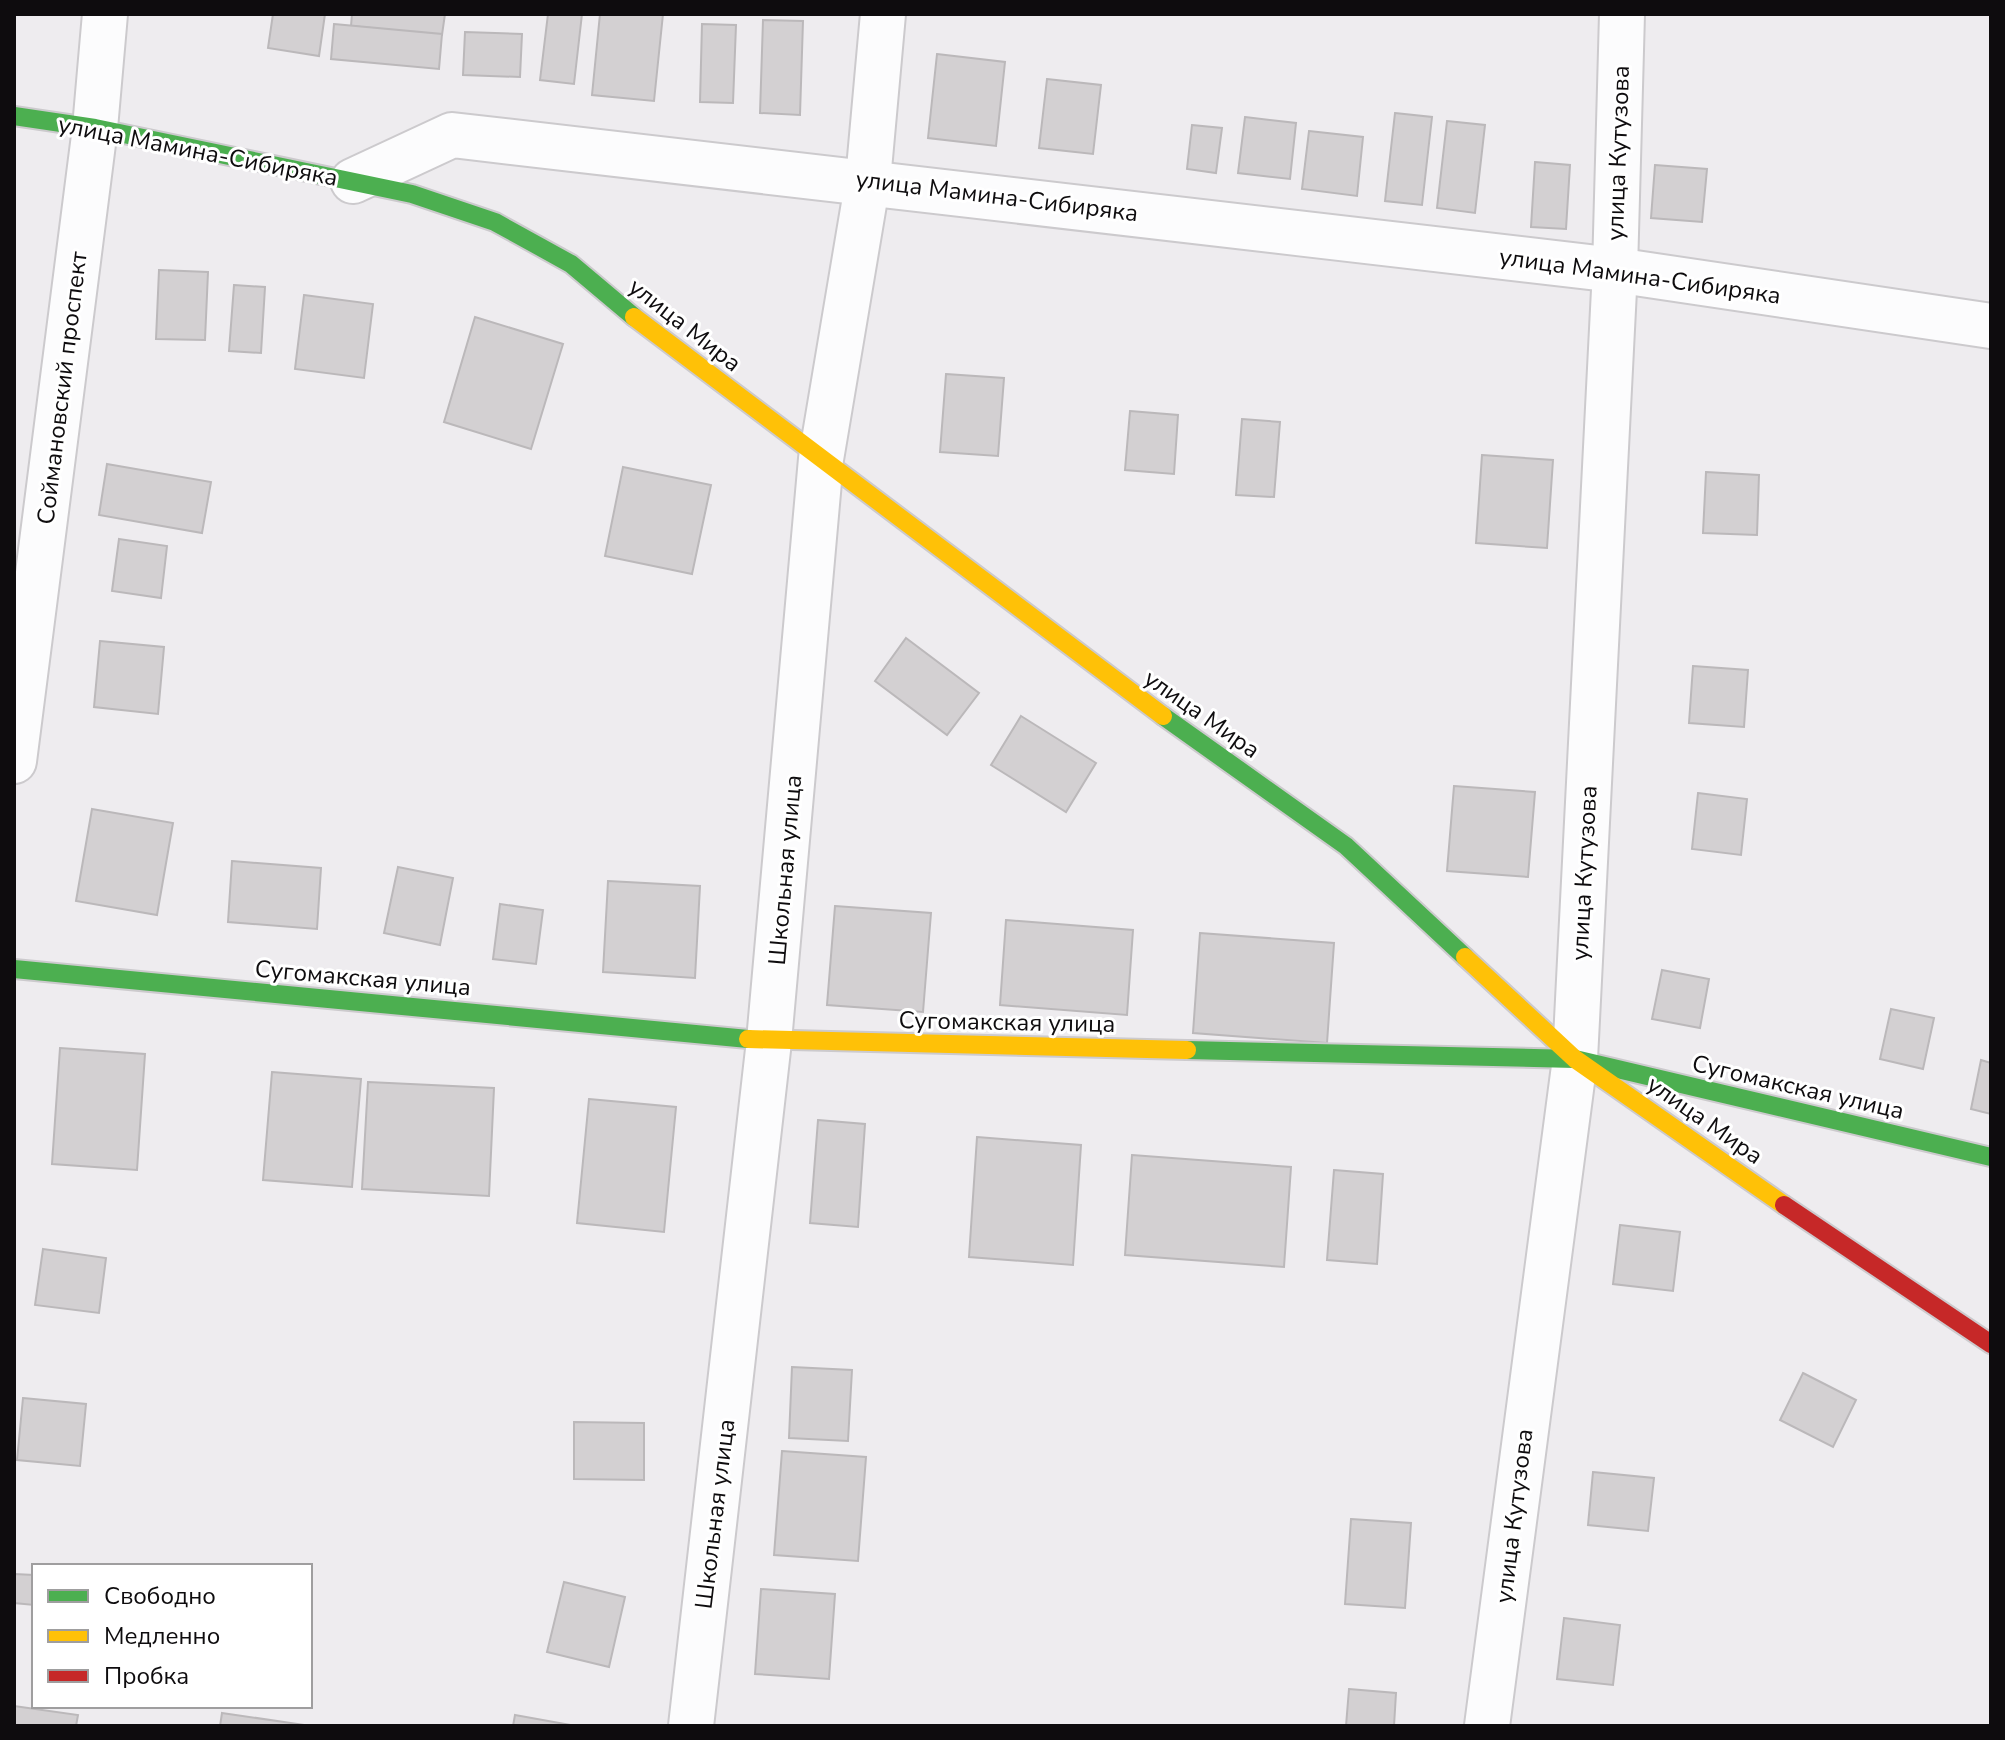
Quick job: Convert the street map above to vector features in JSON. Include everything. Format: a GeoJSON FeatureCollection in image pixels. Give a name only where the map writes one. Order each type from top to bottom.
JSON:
{"type":"FeatureCollection","features":[{"type":"Feature","properties":{"kind":"main road","name":"улица Мамина-Сибиряка"},"geometry":{"type":"LineString","coordinates":[[14,116],[95,128],[353,181]]}},
{"type":"Feature","properties":{"kind":"main road","name":"улица Мира"},"geometry":{"type":"LineString","coordinates":[[353,181],[412,194],[495,222],[571,264],[648,329],[1101,672],[1346,846],[1575,1059],[1877,1270],[1991,1344]]}},
{"type":"Feature","properties":{"kind":"main road","name":"Сугомакская улица"},"geometry":{"type":"LineString","coordinates":[[14,969],[769,1041],[1575,1059],[1991,1157]]}},
{"type":"Feature","properties":{"kind":"street","name":"Соймановский проспект"},"geometry":{"type":"LineString","coordinates":[[14,761],[95,128],[105,14]]}},
{"type":"Feature","properties":{"kind":"street","name":"Школьная улица"},"geometry":{"type":"LineString","coordinates":[[691,1726],[769,1041],[821,459],[868,180],[883,14]]}},
{"type":"Feature","properties":{"kind":"street","name":"улица Кутузова"},"geometry":{"type":"LineString","coordinates":[[1487,1726],[1575,1059],[1615,270],[1622,14]]}},
{"type":"Feature","properties":{"kind":"street","name":"улица Мамина-Сибиряка"},"geometry":{"type":"LineString","coordinates":[[353,181],[452,135],[868,180],[1615,270],[1991,326]]}},
{"type":"Feature","properties":{"kind":"building"},"geometry":{"type":"Polygon","coordinates":[[[273,14],[325,14],[319,56],[268,48],[273,14]]]}},
{"type":"Feature","properties":{"kind":"building"},"geometry":{"type":"Polygon","coordinates":[[[352,14],[445,14],[442,35],[351,26],[352,14]]]}},
{"type":"Feature","properties":{"kind":"building"},"geometry":{"type":"Polygon","coordinates":[[[548,14],[582,14],[574,84],[540,80],[548,14]]]}},
{"type":"Feature","properties":{"kind":"building"},"geometry":{"type":"Polygon","coordinates":[[[600,14],[663,14],[654,101],[592,95],[600,14]]]}},
{"type":"Feature","properties":{"kind":"building"},"geometry":{"type":"Polygon","coordinates":[[[763,20],[803,21],[800,115],[760,113],[763,20]]]}},
{"type":"Feature","properties":{"kind":"building"},"geometry":{"type":"Polygon","coordinates":[[[334,24],[442,34],[439,69],[331,59],[334,24]]]}},
{"type":"Feature","properties":{"kind":"building"},"geometry":{"type":"Polygon","coordinates":[[[702,24],[736,25],[733,103],[700,102],[702,24]]]}},
{"type":"Feature","properties":{"kind":"building"},"geometry":{"type":"Polygon","coordinates":[[[465,32],[522,34],[520,77],[463,75],[465,32]]]}},
{"type":"Feature","properties":{"kind":"building"},"geometry":{"type":"Polygon","coordinates":[[[937,54],[1005,62],[996,146],[928,138],[937,54]]]}},
{"type":"Feature","properties":{"kind":"building"},"geometry":{"type":"Polygon","coordinates":[[[1047,79],[1101,85],[1093,154],[1039,148],[1047,79]]]}},
{"type":"Feature","properties":{"kind":"building"},"geometry":{"type":"Polygon","coordinates":[[[1395,113],[1432,117],[1422,205],[1385,201],[1395,113]]]}},
{"type":"Feature","properties":{"kind":"building"},"geometry":{"type":"Polygon","coordinates":[[[1245,117],[1296,123],[1290,179],[1238,173],[1245,117]]]}},
{"type":"Feature","properties":{"kind":"building"},"geometry":{"type":"Polygon","coordinates":[[[1447,121],[1485,125],[1475,213],[1437,208],[1447,121]]]}},
{"type":"Feature","properties":{"kind":"building"},"geometry":{"type":"Polygon","coordinates":[[[1192,125],[1222,128],[1216,173],[1187,169],[1192,125]]]}},
{"type":"Feature","properties":{"kind":"building"},"geometry":{"type":"Polygon","coordinates":[[[1309,131],[1363,137],[1357,196],[1302,189],[1309,131]]]}},
{"type":"Feature","properties":{"kind":"building"},"geometry":{"type":"Polygon","coordinates":[[[1535,162],[1570,165],[1566,229],[1531,227],[1535,162]]]}},
{"type":"Feature","properties":{"kind":"building"},"geometry":{"type":"Polygon","coordinates":[[[1655,165],[1707,169],[1702,222],[1651,218],[1655,165]]]}},
{"type":"Feature","properties":{"kind":"building"},"geometry":{"type":"Polygon","coordinates":[[[159,270],[208,272],[205,340],[156,339],[159,270]]]}},
{"type":"Feature","properties":{"kind":"building"},"geometry":{"type":"Polygon","coordinates":[[[234,285],[265,287],[261,353],[229,351],[234,285]]]}},
{"type":"Feature","properties":{"kind":"building"},"geometry":{"type":"Polygon","coordinates":[[[304,295],[373,304],[364,378],[295,369],[304,295]]]}},
{"type":"Feature","properties":{"kind":"building"},"geometry":{"type":"Polygon","coordinates":[[[475,317],[563,344],[531,449],[444,422],[475,317]]]}},
{"type":"Feature","properties":{"kind":"building"},"geometry":{"type":"Polygon","coordinates":[[[946,374],[1004,378],[998,456],[940,452],[946,374]]]}},
{"type":"Feature","properties":{"kind":"building"},"geometry":{"type":"Polygon","coordinates":[[[1130,411],[1178,415],[1174,474],[1125,470],[1130,411]]]}},
{"type":"Feature","properties":{"kind":"building"},"geometry":{"type":"Polygon","coordinates":[[[1242,419],[1280,422],[1274,497],[1236,495],[1242,419]]]}},
{"type":"Feature","properties":{"kind":"building"},"geometry":{"type":"Polygon","coordinates":[[[1482,455],[1553,460],[1547,548],[1476,543],[1482,455]]]}},
{"type":"Feature","properties":{"kind":"building"},"geometry":{"type":"Polygon","coordinates":[[[107,464],[211,482],[202,533],[99,515],[107,464]]]}},
{"type":"Feature","properties":{"kind":"building"},"geometry":{"type":"Polygon","coordinates":[[[623,467],[711,485],[692,574],[605,556],[623,467]]]}},
{"type":"Feature","properties":{"kind":"building"},"geometry":{"type":"Polygon","coordinates":[[[1706,472],[1759,475],[1757,535],[1703,533],[1706,472]]]}},
{"type":"Feature","properties":{"kind":"building"},"geometry":{"type":"Polygon","coordinates":[[[119,539],[167,546],[161,598],[112,591],[119,539]]]}},
{"type":"Feature","properties":{"kind":"building"},"geometry":{"type":"Polygon","coordinates":[[[906,638],[979,693],[947,735],[875,681],[906,638]]]}},
{"type":"Feature","properties":{"kind":"building"},"geometry":{"type":"Polygon","coordinates":[[[100,641],[164,647],[158,714],[94,707],[100,641]]]}},
{"type":"Feature","properties":{"kind":"building"},"geometry":{"type":"Polygon","coordinates":[[[1693,666],[1748,670],[1744,727],[1689,723],[1693,666]]]}},
{"type":"Feature","properties":{"kind":"building"},"geometry":{"type":"Polygon","coordinates":[[[1021,716],[1096,763],[1066,812],[991,765],[1021,716]]]}},
{"type":"Feature","properties":{"kind":"building"},"geometry":{"type":"Polygon","coordinates":[[[1454,786],[1535,792],[1528,877],[1447,871],[1454,786]]]}},
{"type":"Feature","properties":{"kind":"building"},"geometry":{"type":"Polygon","coordinates":[[[1698,793],[1747,799],[1741,855],[1692,849],[1698,793]]]}},
{"type":"Feature","properties":{"kind":"building"},"geometry":{"type":"Polygon","coordinates":[[[92,809],[173,823],[157,915],[76,901],[92,809]]]}},
{"type":"Feature","properties":{"kind":"building"},"geometry":{"type":"Polygon","coordinates":[[[232,861],[321,868],[317,929],[228,922],[232,861]]]}},
{"type":"Feature","properties":{"kind":"building"},"geometry":{"type":"Polygon","coordinates":[[[398,867],[453,878],[440,945],[384,933],[398,867]]]}},
{"type":"Feature","properties":{"kind":"building"},"geometry":{"type":"Polygon","coordinates":[[[608,881],[700,886],[695,978],[603,972],[608,881]]]}},
{"type":"Feature","properties":{"kind":"building"},"geometry":{"type":"Polygon","coordinates":[[[500,904],[543,910],[536,964],[493,959],[500,904]]]}},
{"type":"Feature","properties":{"kind":"building"},"geometry":{"type":"Polygon","coordinates":[[[835,906],[931,913],[923,1012],[827,1005],[835,906]]]}},
{"type":"Feature","properties":{"kind":"building"},"geometry":{"type":"Polygon","coordinates":[[[1006,920],[1133,930],[1127,1015],[1000,1005],[1006,920]]]}},
{"type":"Feature","properties":{"kind":"building"},"geometry":{"type":"Polygon","coordinates":[[[1200,933],[1334,943],[1327,1043],[1193,1033],[1200,933]]]}},
{"type":"Feature","properties":{"kind":"building"},"geometry":{"type":"Polygon","coordinates":[[[1662,970],[1709,979],[1700,1028],[1652,1019],[1662,970]]]}},
{"type":"Feature","properties":{"kind":"building"},"geometry":{"type":"Polygon","coordinates":[[[1891,1009],[1934,1018],[1923,1069],[1880,1059],[1891,1009]]]}},
{"type":"Feature","properties":{"kind":"building"},"geometry":{"type":"Polygon","coordinates":[[[60,1048],[145,1054],[137,1170],[52,1164],[60,1048]]]}},
{"type":"Feature","properties":{"kind":"building"},"geometry":{"type":"Polygon","coordinates":[[[1981,1060],[1991,1063],[1991,1114],[1971,1109],[1981,1060]]]}},
{"type":"Feature","properties":{"kind":"building"},"geometry":{"type":"Polygon","coordinates":[[[272,1072],[361,1079],[352,1187],[263,1180],[272,1072]]]}},
{"type":"Feature","properties":{"kind":"building"},"geometry":{"type":"Polygon","coordinates":[[[368,1082],[494,1088],[489,1196],[362,1189],[368,1082]]]}},
{"type":"Feature","properties":{"kind":"building"},"geometry":{"type":"Polygon","coordinates":[[[589,1099],[676,1107],[664,1232],[577,1223],[589,1099]]]}},
{"type":"Feature","properties":{"kind":"building"},"geometry":{"type":"Polygon","coordinates":[[[818,1120],[865,1124],[858,1227],[810,1223],[818,1120]]]}},
{"type":"Feature","properties":{"kind":"building"},"geometry":{"type":"Polygon","coordinates":[[[977,1137],[1081,1145],[1073,1265],[969,1257],[977,1137]]]}},
{"type":"Feature","properties":{"kind":"building"},"geometry":{"type":"Polygon","coordinates":[[[1132,1155],[1291,1167],[1284,1267],[1125,1255],[1132,1155]]]}},
{"type":"Feature","properties":{"kind":"building"},"geometry":{"type":"Polygon","coordinates":[[[1334,1170],[1383,1174],[1377,1264],[1327,1260],[1334,1170]]]}},
{"type":"Feature","properties":{"kind":"building"},"geometry":{"type":"Polygon","coordinates":[[[1620,1225],[1680,1232],[1673,1291],[1613,1284],[1620,1225]]]}},
{"type":"Feature","properties":{"kind":"building"},"geometry":{"type":"Polygon","coordinates":[[[43,1249],[106,1258],[99,1313],[35,1305],[43,1249]]]}},
{"type":"Feature","properties":{"kind":"building"},"geometry":{"type":"Polygon","coordinates":[[[792,1367],[852,1370],[848,1441],[789,1438],[792,1367]]]}},
{"type":"Feature","properties":{"kind":"building"},"geometry":{"type":"Polygon","coordinates":[[[1803,1373],[1856,1400],[1833,1447],[1780,1420],[1803,1373]]]}},
{"type":"Feature","properties":{"kind":"building"},"geometry":{"type":"Polygon","coordinates":[[[23,1398],[86,1404],[80,1466],[17,1460],[23,1398]]]}},
{"type":"Feature","properties":{"kind":"building"},"geometry":{"type":"Polygon","coordinates":[[[574,1422],[644,1423],[644,1480],[574,1479],[574,1422]]]}},
{"type":"Feature","properties":{"kind":"building"},"geometry":{"type":"Polygon","coordinates":[[[782,1451],[866,1457],[858,1561],[774,1555],[782,1451]]]}},
{"type":"Feature","properties":{"kind":"building"},"geometry":{"type":"Polygon","coordinates":[[[1593,1472],[1654,1478],[1648,1531],[1588,1525],[1593,1472]]]}},
{"type":"Feature","properties":{"kind":"building"},"geometry":{"type":"Polygon","coordinates":[[[1351,1519],[1411,1523],[1405,1608],[1345,1604],[1351,1519]]]}},
{"type":"Feature","properties":{"kind":"building"},"geometry":{"type":"Polygon","coordinates":[[[14,1574],[32,1575],[32,1605],[14,1603],[14,1574]]]}},
{"type":"Feature","properties":{"kind":"building"},"geometry":{"type":"Polygon","coordinates":[[[564,1582],[625,1597],[609,1667],[547,1652],[564,1582]]]}},
{"type":"Feature","properties":{"kind":"building"},"geometry":{"type":"Polygon","coordinates":[[[761,1589],[835,1594],[829,1679],[755,1674],[761,1589]]]}},
{"type":"Feature","properties":{"kind":"building"},"geometry":{"type":"Polygon","coordinates":[[[1564,1618],[1620,1625],[1613,1685],[1557,1679],[1564,1618]]]}},
{"type":"Feature","properties":{"kind":"building"},"geometry":{"type":"Polygon","coordinates":[[[1349,1689],[1396,1693],[1394,1726],[1346,1726],[1349,1689]]]}},
{"type":"Feature","properties":{"kind":"building"},"geometry":{"type":"Polygon","coordinates":[[[14,1706],[78,1715],[76,1726],[14,1726],[14,1706]]]}},
{"type":"Feature","properties":{"kind":"building"},"geometry":{"type":"Polygon","coordinates":[[[222,1713],[305,1725],[305,1726],[220,1726],[222,1713]]]}},
{"type":"Feature","properties":{"kind":"building"},"geometry":{"type":"Polygon","coordinates":[[[515,1715],[576,1726],[513,1726],[515,1715]]]}},
{"type":"Feature","properties":{"kind":"traffic: fast"},"geometry":{"type":"LineString","coordinates":[[14,116],[95,128],[412,194],[495,222],[571,264],[634,317]]}},
{"type":"Feature","properties":{"kind":"traffic: fast"},"geometry":{"type":"LineString","coordinates":[[1163,716],[1346,846],[1465,957]]}},
{"type":"Feature","properties":{"kind":"traffic: fast"},"geometry":{"type":"LineString","coordinates":[[14,969],[748,1039]]}},
{"type":"Feature","properties":{"kind":"traffic: fast"},"geometry":{"type":"LineString","coordinates":[[1187,1050],[1575,1059],[1991,1157]]}},
{"type":"Feature","properties":{"kind":"traffic: slow"},"geometry":{"type":"LineString","coordinates":[[634,317],[1163,716]]}},
{"type":"Feature","properties":{"kind":"traffic: slow"},"geometry":{"type":"LineString","coordinates":[[1465,957],[1575,1059],[1784,1205]]}},
{"type":"Feature","properties":{"kind":"traffic: slow"},"geometry":{"type":"LineString","coordinates":[[748,1039],[1187,1050]]}},
{"type":"Feature","properties":{"kind":"traffic: jam"},"geometry":{"type":"LineString","coordinates":[[1784,1205],[1991,1344]]}}]}
